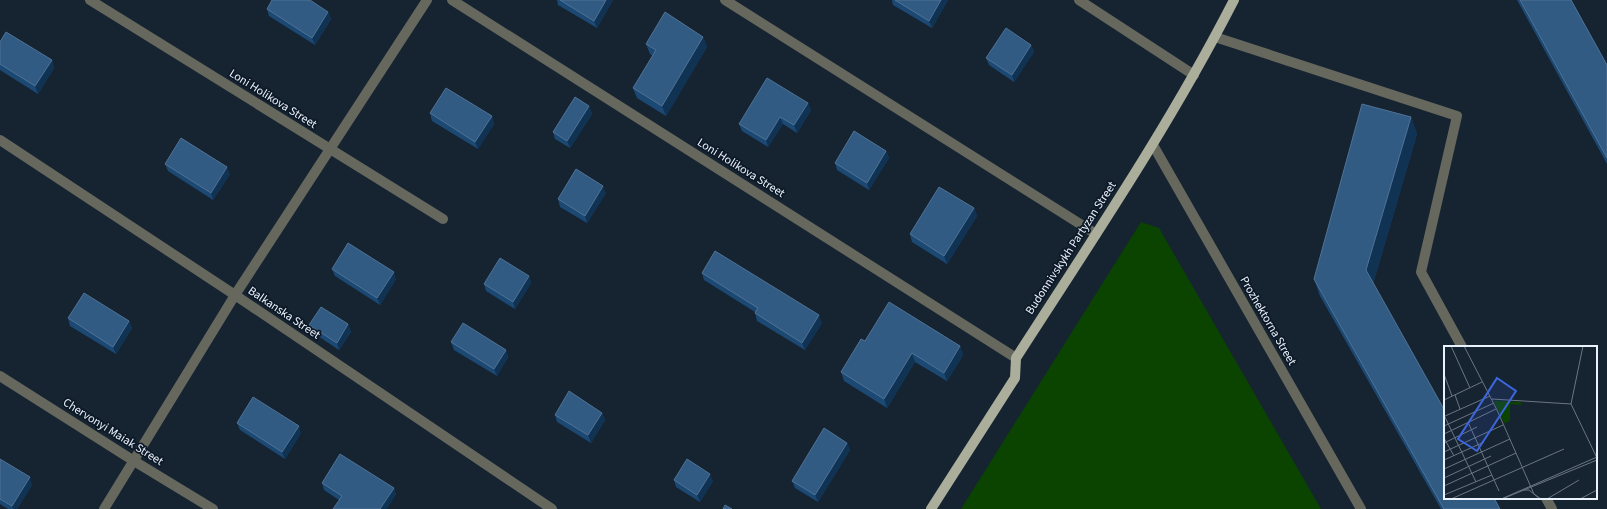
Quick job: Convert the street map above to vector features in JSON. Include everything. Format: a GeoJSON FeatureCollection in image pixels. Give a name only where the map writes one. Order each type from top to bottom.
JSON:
{"type":"FeatureCollection","features":[{"type":"Feature","properties":{"kind":"main road","name":"Budonnivskykh Partyzan Street"},"geometry":{"type":"LineString","coordinates":[[931,509],[1015,378],[1016,358],[1153,145],[1194,75],[1234,0]]}},
{"type":"Feature","properties":{"kind":"street","name":"Loni Holikova Street"},"geometry":{"type":"LineString","coordinates":[[90,0],[443,219]]}},
{"type":"Feature","properties":{"kind":"street"},"geometry":{"type":"LineString","coordinates":[[104,509],[235,295],[427,0]]}},
{"type":"Feature","properties":{"kind":"street","name":"Loni Holikova Street"},"geometry":{"type":"LineString","coordinates":[[452,0],[1016,358]]}},
{"type":"Feature","properties":{"kind":"street"},"geometry":{"type":"LineString","coordinates":[[725,0],[1096,234]]}},
{"type":"Feature","properties":{"kind":"street"},"geometry":{"type":"LineString","coordinates":[[1079,0],[1194,75]]}},
{"type":"Feature","properties":{"kind":"street"},"geometry":{"type":"LineString","coordinates":[[1215,37],[1457,116],[1421,272],[1461,346]]}},
{"type":"Feature","properties":{"kind":"street","name":"Balkanska Street"},"geometry":{"type":"LineString","coordinates":[[0,140],[235,295],[552,509]]}},
{"type":"Feature","properties":{"kind":"street","name":"Prozhektorna Street"},"geometry":{"type":"LineString","coordinates":[[1153,145],[1361,509]]}},
{"type":"Feature","properties":{"kind":"street","name":"Chervonyi Maiak Street"},"geometry":{"type":"LineString","coordinates":[[0,376],[213,509]]}},
{"type":"Feature","properties":{"kind":"street"},"geometry":{"type":"LineString","coordinates":[[1547,499],[1552,509]]}},
{"type":"Feature","properties":{"kind":"green space"},"geometry":{"type":"Polygon","coordinates":[[[1141,222],[1159,228],[1321,509],[961,509],[1141,222]]]}},
{"type":"Feature","properties":{"kind":"building"},"geometry":{"type":"Polygon","coordinates":[[[272,0],[310,0],[328,12],[312,38],[267,9],[272,0]]]}},
{"type":"Feature","properties":{"kind":"building"},"geometry":{"type":"Polygon","coordinates":[[[560,0],[606,0],[594,21],[560,0]]]}},
{"type":"Feature","properties":{"kind":"building"},"geometry":{"type":"Polygon","coordinates":[[[895,0],[941,0],[929,21],[895,0]]]}},
{"type":"Feature","properties":{"kind":"building"},"geometry":{"type":"Polygon","coordinates":[[[1520,0],[1571,0],[1607,65],[1607,158],[1520,0]]]}},
{"type":"Feature","properties":{"kind":"building"},"geometry":{"type":"Polygon","coordinates":[[[665,12],[703,37],[662,106],[633,88],[656,50],[646,44],[665,12]]]}},
{"type":"Feature","properties":{"kind":"building"},"geometry":{"type":"Polygon","coordinates":[[[1006,28],[1031,45],[1012,75],[986,58],[1006,28]]]}},
{"type":"Feature","properties":{"kind":"building"},"geometry":{"type":"Polygon","coordinates":[[[6,32],[52,60],[35,86],[0,64],[0,42],[6,32]]]}},
{"type":"Feature","properties":{"kind":"building"},"geometry":{"type":"Polygon","coordinates":[[[767,78],[808,103],[794,125],[780,117],[766,140],[739,124],[767,78]]]}},
{"type":"Feature","properties":{"kind":"building"},"geometry":{"type":"Polygon","coordinates":[[[446,88],[492,116],[475,142],[430,113],[446,88]]]}},
{"type":"Feature","properties":{"kind":"building"},"geometry":{"type":"Polygon","coordinates":[[[575,97],[589,106],[567,141],[553,132],[575,97]]]}},
{"type":"Feature","properties":{"kind":"building"},"geometry":{"type":"Polygon","coordinates":[[[1362,104],[1411,117],[1366,270],[1444,409],[1444,499],[1495,499],[1500,509],[1444,509],[1314,279],[1362,104]]]}},
{"type":"Feature","properties":{"kind":"building"},"geometry":{"type":"Polygon","coordinates":[[[854,131],[886,151],[867,183],[835,163],[854,131]]]}},
{"type":"Feature","properties":{"kind":"building"},"geometry":{"type":"Polygon","coordinates":[[[181,138],[227,167],[211,193],[165,164],[181,138]]]}},
{"type":"Feature","properties":{"kind":"building"},"geometry":{"type":"Polygon","coordinates":[[[576,169],[603,186],[585,216],[558,199],[576,169]]]}},
{"type":"Feature","properties":{"kind":"building"},"geometry":{"type":"Polygon","coordinates":[[[939,187],[974,208],[944,256],[910,234],[939,187]]]}},
{"type":"Feature","properties":{"kind":"building"},"geometry":{"type":"Polygon","coordinates":[[[348,243],[394,272],[377,298],[332,269],[348,243]]]}},
{"type":"Feature","properties":{"kind":"building"},"geometry":{"type":"Polygon","coordinates":[[[715,251],[819,315],[802,343],[755,313],[758,308],[702,273],[715,251]]]}},
{"type":"Feature","properties":{"kind":"building"},"geometry":{"type":"Polygon","coordinates":[[[500,258],[529,276],[513,302],[484,284],[500,258]]]}},
{"type":"Feature","properties":{"kind":"building"},"geometry":{"type":"Polygon","coordinates":[[[84,293],[129,321],[113,347],[68,318],[84,293]]]}},
{"type":"Feature","properties":{"kind":"building"},"geometry":{"type":"Polygon","coordinates":[[[889,302],[960,346],[944,373],[912,353],[884,399],[841,372],[861,339],[865,341],[889,302]]]}},
{"type":"Feature","properties":{"kind":"building"},"geometry":{"type":"Polygon","coordinates":[[[321,307],[348,324],[337,343],[309,325],[321,307]]]}},
{"type":"Feature","properties":{"kind":"building"},"geometry":{"type":"Polygon","coordinates":[[[463,323],[506,350],[494,369],[451,342],[463,323]]]}},
{"type":"Feature","properties":{"kind":"building"},"geometry":{"type":"Polygon","coordinates":[[[569,391],[602,413],[588,435],[555,415],[569,391]]]}},
{"type":"Feature","properties":{"kind":"building"},"geometry":{"type":"Polygon","coordinates":[[[253,397],[299,426],[282,452],[237,423],[253,397]]]}},
{"type":"Feature","properties":{"kind":"building"},"geometry":{"type":"Polygon","coordinates":[[[824,428],[847,443],[815,495],[792,481],[824,428]]]}},
{"type":"Feature","properties":{"kind":"building"},"geometry":{"type":"Polygon","coordinates":[[[340,454],[394,488],[380,509],[333,509],[342,496],[322,483],[340,454]]]}},
{"type":"Feature","properties":{"kind":"building"},"geometry":{"type":"Polygon","coordinates":[[[0,459],[30,477],[12,506],[0,499],[0,459]]]}},
{"type":"Feature","properties":{"kind":"building"},"geometry":{"type":"Polygon","coordinates":[[[687,459],[710,474],[697,495],[674,480],[687,459]]]}},
{"type":"Feature","properties":{"kind":"building"},"geometry":{"type":"Polygon","coordinates":[[[725,505],[732,509],[723,509],[725,505]]]}}]}
